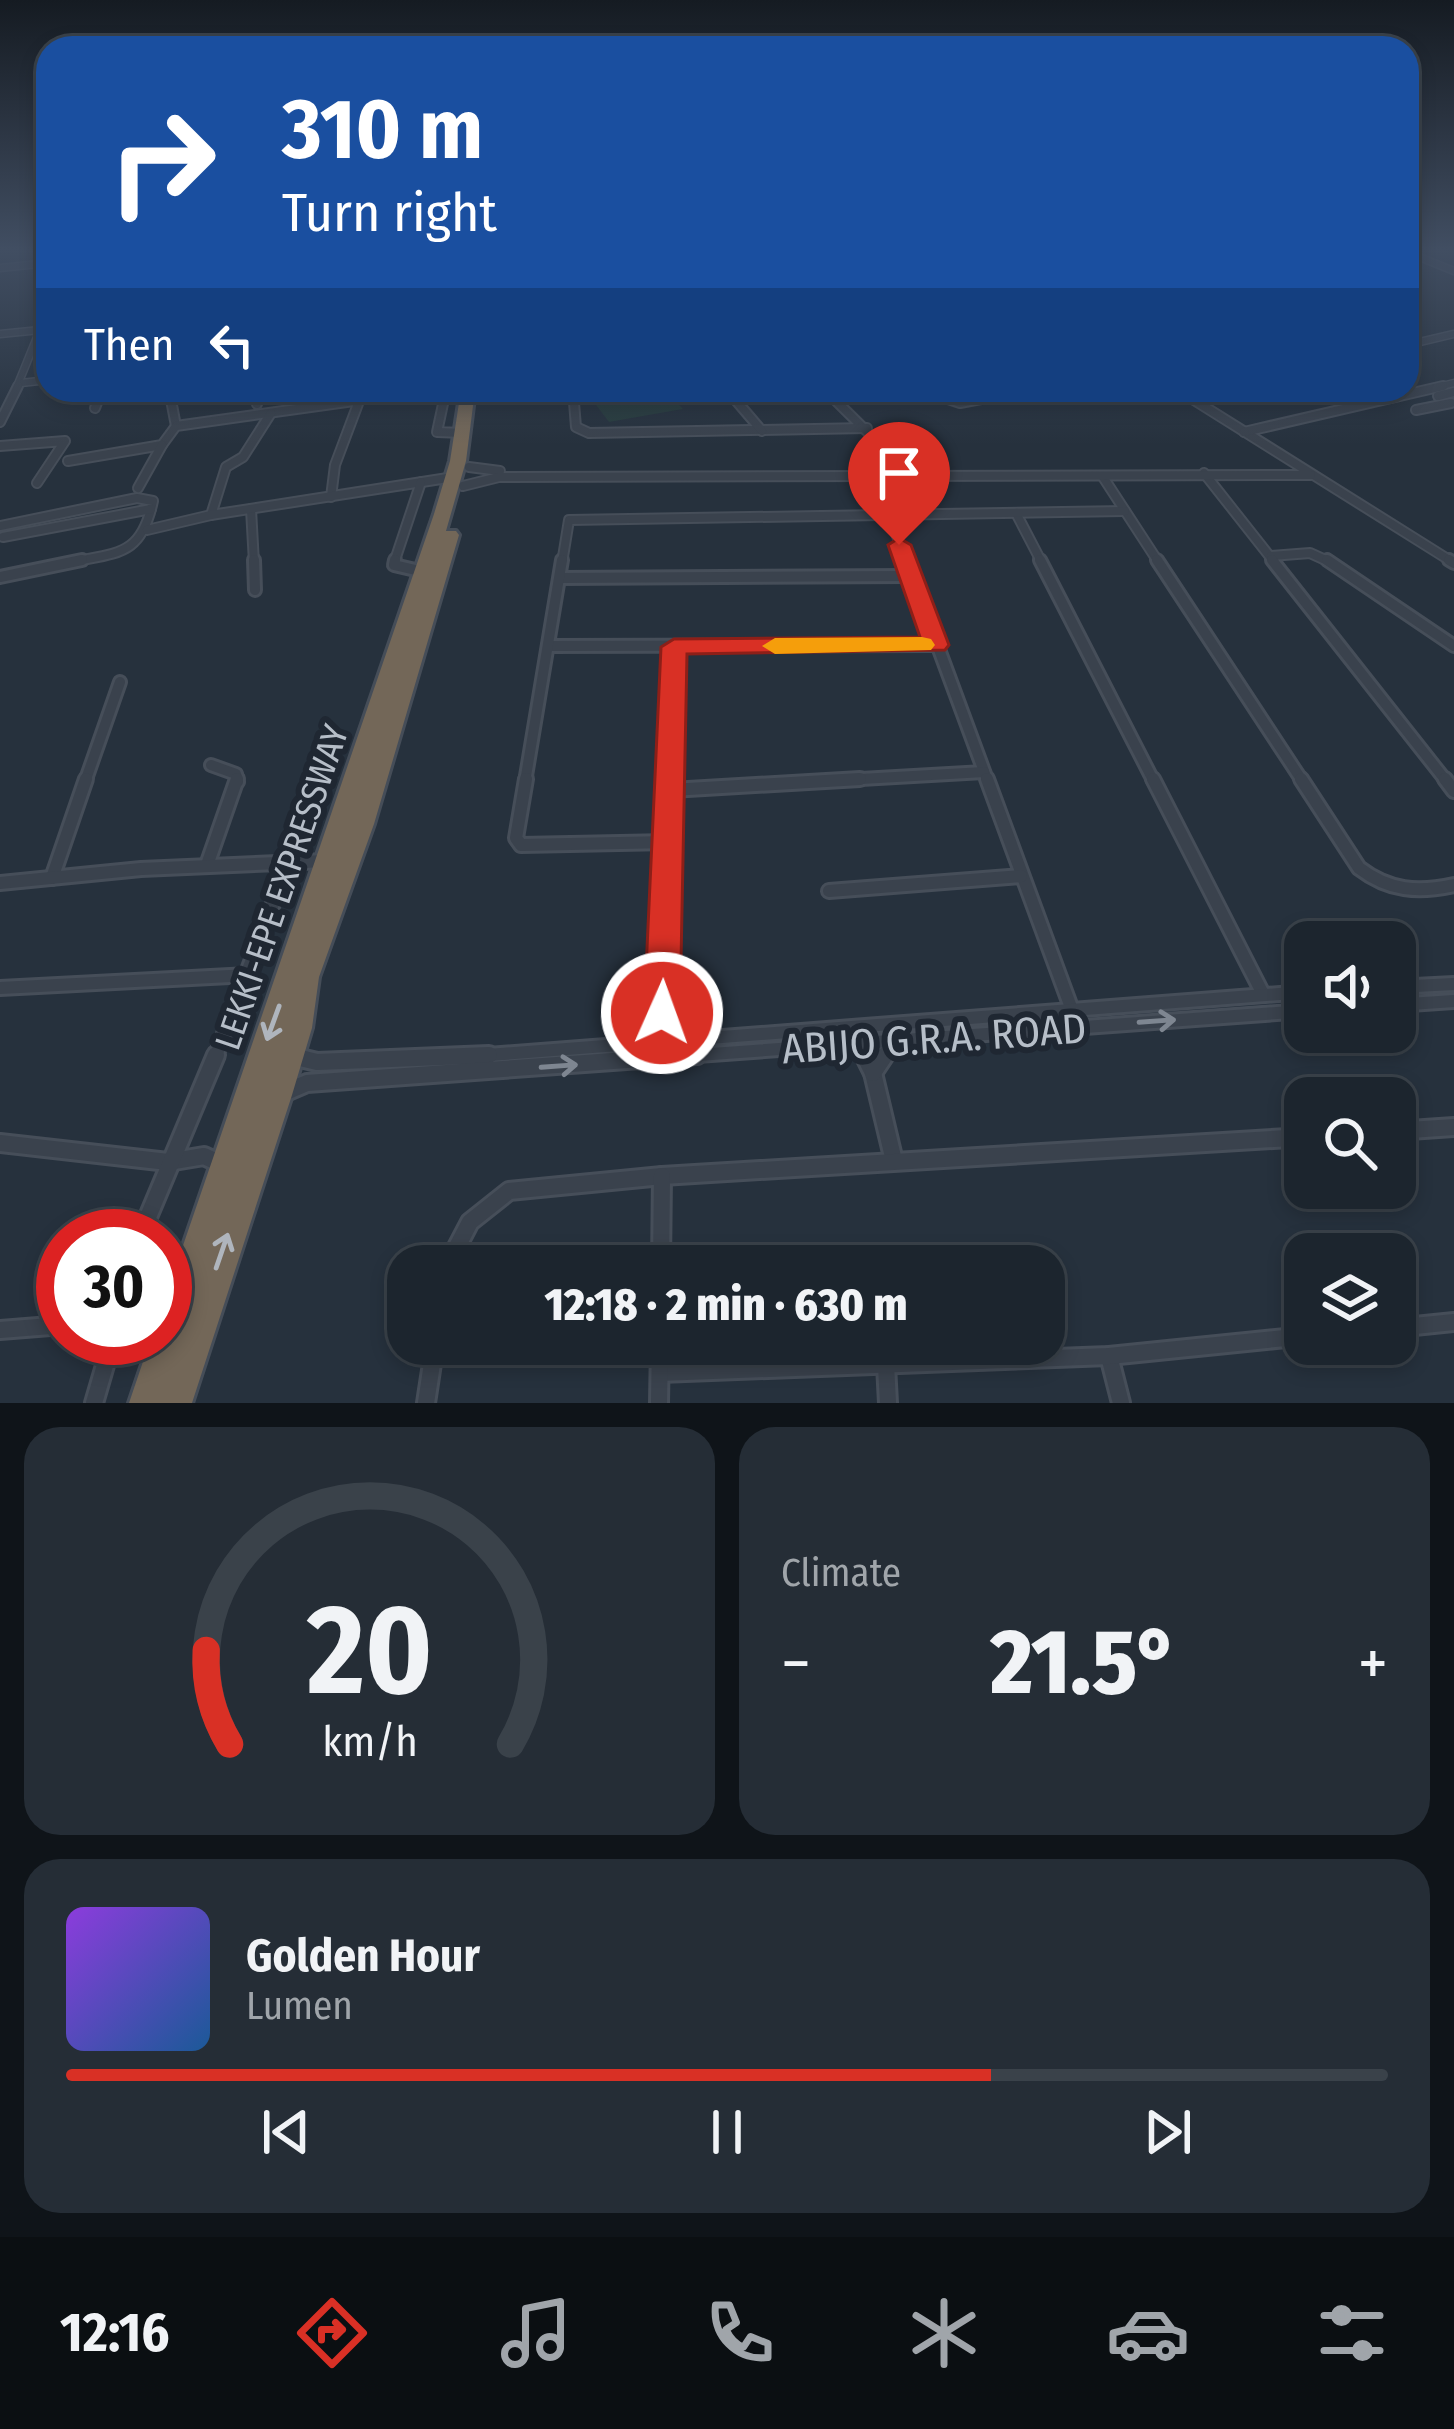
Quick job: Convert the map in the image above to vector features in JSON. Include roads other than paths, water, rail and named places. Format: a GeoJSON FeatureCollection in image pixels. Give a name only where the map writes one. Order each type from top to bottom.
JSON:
{"type":"FeatureCollection","features":[{"type":"Feature","properties":{"kind":"highway","name":"LEKKI-EPE EXPRESSWAY"},"geometry":{"type":"LineString","coordinates":[[174,1403],[298,1028],[306,977],[362,824],[424,572],[443,514],[462,477],[466,402]]}},
{"type":"Feature","properties":{"kind":"highway","name":"LEKKI-EPE EXPRESSWAY"},"geometry":{"type":"LineString","coordinates":[[192,1263],[329,861],[398,678],[462,477],[478,402]]}},
{"type":"Feature","properties":{"kind":"highway","name":"LEKKI-EPE EXPRESSWAY"},"geometry":{"type":"LineString","coordinates":[[148,1403],[158,1365]]}},
{"type":"Feature","properties":{"kind":"street"},"geometry":{"type":"LineString","coordinates":[[0,334],[36,330]]}},
{"type":"Feature","properties":{"kind":"street"},"geometry":{"type":"LineString","coordinates":[[1419,342],[1454,334]]}},
{"type":"Feature","properties":{"kind":"street"},"geometry":{"type":"LineString","coordinates":[[0,422],[36,348]]}},
{"type":"Feature","properties":{"kind":"street"},"geometry":{"type":"LineString","coordinates":[[21,383],[36,381]]}},
{"type":"Feature","properties":{"kind":"street"},"geometry":{"type":"LineString","coordinates":[[1419,392],[1454,383]]}},
{"type":"Feature","properties":{"kind":"street"},"geometry":{"type":"LineString","coordinates":[[1426,390],[1453,400]]}},
{"type":"Feature","properties":{"kind":"street"},"geometry":{"type":"LineString","coordinates":[[1416,410],[1453,400]]}},
{"type":"Feature","properties":{"kind":"street"},"geometry":{"type":"LineString","coordinates":[[95,408],[98,402]]}},
{"type":"Feature","properties":{"kind":"street"},"geometry":{"type":"LineString","coordinates":[[138,488],[176,426],[171,402]]}},
{"type":"Feature","properties":{"kind":"street"},"geometry":{"type":"LineString","coordinates":[[176,426],[346,402]]}},
{"type":"Feature","properties":{"kind":"street"},"geometry":{"type":"LineString","coordinates":[[332,497],[334,465],[355,402]]}},
{"type":"Feature","properties":{"kind":"street"},"geometry":{"type":"LineString","coordinates":[[443,402],[437,432],[463,433]]}},
{"type":"Feature","properties":{"kind":"street"},"geometry":{"type":"LineString","coordinates":[[574,402],[576,428],[589,433],[866,428]]}},
{"type":"Feature","properties":{"kind":"street"},"geometry":{"type":"LineString","coordinates":[[737,402],[762,431]]}},
{"type":"Feature","properties":{"kind":"street"},"geometry":{"type":"LineString","coordinates":[[837,402],[911,474]]}},
{"type":"Feature","properties":{"kind":"street"},"geometry":{"type":"LineString","coordinates":[[1198,402],[1454,563]]}},
{"type":"Feature","properties":{"kind":"street"},"geometry":{"type":"LineString","coordinates":[[1244,432],[1374,402]]}},
{"type":"Feature","properties":{"kind":"street"},"geometry":{"type":"LineString","coordinates":[[211,514],[226,467],[243,457],[271,412]]}},
{"type":"Feature","properties":{"kind":"street"},"geometry":{"type":"LineString","coordinates":[[0,446],[64,441],[37,483]]}},
{"type":"Feature","properties":{"kind":"street"},"geometry":{"type":"LineString","coordinates":[[68,461],[163,445]]}},
{"type":"Feature","properties":{"kind":"street"},"geometry":{"type":"LineString","coordinates":[[147,530],[211,514],[421,482],[550,472],[1205,474]]}},
{"type":"Feature","properties":{"kind":"street"},"geometry":{"type":"LineString","coordinates":[[462,477],[1103,477],[1306,472]]}},
{"type":"Feature","properties":{"kind":"street"},"geometry":{"type":"LineString","coordinates":[[1205,474],[1454,791]]}},
{"type":"Feature","properties":{"kind":"street"},"geometry":{"type":"LineString","coordinates":[[1103,477],[1359,868],[1388,887],[1410,892],[1454,885]]}},
{"type":"Feature","properties":{"kind":"street"},"geometry":{"type":"LineString","coordinates":[[421,482],[394,565],[424,572]]}},
{"type":"Feature","properties":{"kind":"street"},"geometry":{"type":"LineString","coordinates":[[0,577],[130,550],[147,530],[151,509],[2,532]]}},
{"type":"Feature","properties":{"kind":"street"},"geometry":{"type":"LineString","coordinates":[[251,509],[255,590]]}},
{"type":"Feature","properties":{"kind":"street"},"geometry":{"type":"LineString","coordinates":[[669,842],[534,848],[521,845],[516,838],[566,525],[574,519],[1125,511]]}},
{"type":"Feature","properties":{"kind":"street"},"geometry":{"type":"LineString","coordinates":[[1016,513],[1262,994]]}},
{"type":"Feature","properties":{"kind":"street"},"geometry":{"type":"LineString","coordinates":[[413,514],[443,514]]}},
{"type":"Feature","properties":{"kind":"street"},"geometry":{"type":"LineString","coordinates":[[889,515],[1072,1010]]}},
{"type":"Feature","properties":{"kind":"street"},"geometry":{"type":"LineString","coordinates":[[1271,556],[1310,554],[1326,559],[1454,646]]}},
{"type":"Feature","properties":{"kind":"street"},"geometry":{"type":"LineString","coordinates":[[560,578],[910,576]]}},
{"type":"Feature","properties":{"kind":"street"},"geometry":{"type":"LineString","coordinates":[[548,646],[936,645]]}},
{"type":"Feature","properties":{"kind":"street"},"geometry":{"type":"LineString","coordinates":[[646,1060],[646,1042],[662,1013],[674,647]]}},
{"type":"Feature","properties":{"kind":"street"},"geometry":{"type":"LineString","coordinates":[[52,878],[120,682]]}},
{"type":"Feature","properties":{"kind":"street"},"geometry":{"type":"LineString","coordinates":[[207,865],[238,782],[236,774],[211,765]]}},
{"type":"Feature","properties":{"kind":"street"},"geometry":{"type":"LineString","coordinates":[[671,790],[984,772]]}},
{"type":"Feature","properties":{"kind":"street"},"geometry":{"type":"LineString","coordinates":[[150,1209],[168,1162],[186,1134],[289,861]]}},
{"type":"Feature","properties":{"kind":"street"},"geometry":{"type":"LineString","coordinates":[[0,883],[207,865],[329,861]]}},
{"type":"Feature","properties":{"kind":"street"},"geometry":{"type":"LineString","coordinates":[[830,892],[1021,876]]}},
{"type":"Feature","properties":{"kind":"street"},"geometry":{"type":"LineString","coordinates":[[0,988],[249,975]]}},
{"type":"Feature","properties":{"kind":"street"},"geometry":{"type":"LineString","coordinates":[[1416,987],[1454,984]]}},
{"type":"Feature","properties":{"kind":"street","name":"ABIJO G.R.A. ROAD"},"geometry":{"type":"LineString","coordinates":[[277,1095],[307,1083],[646,1060],[685,1049],[1284,993]]}},
{"type":"Feature","properties":{"kind":"street"},"geometry":{"type":"LineString","coordinates":[[1416,1004],[1454,1001]]}},
{"type":"Feature","properties":{"kind":"street"},"geometry":{"type":"LineString","coordinates":[[662,1013],[685,1049]]}},
{"type":"Feature","properties":{"kind":"street","name":"ABIJO G.R.A. ROAD"},"geometry":{"type":"LineString","coordinates":[[288,1055],[317,1062],[422,1060],[646,1042],[685,1049],[895,1041],[1284,1013]]}},
{"type":"Feature","properties":{"kind":"street"},"geometry":{"type":"LineString","coordinates":[[873,1073],[895,1041]]}},
{"type":"Feature","properties":{"kind":"street"},"geometry":{"type":"LineString","coordinates":[[857,1042],[873,1073],[895,1161]]}},
{"type":"Feature","properties":{"kind":"street"},"geometry":{"type":"LineString","coordinates":[[1416,1129],[1454,1126]]}},
{"type":"Feature","properties":{"kind":"street"},"geometry":{"type":"LineString","coordinates":[[454,1245],[494,1196],[662,1176],[1284,1138]]}},
{"type":"Feature","properties":{"kind":"street"},"geometry":{"type":"LineString","coordinates":[[0,1143],[168,1162],[204,1156],[217,1162],[222,1178]]}},
{"type":"Feature","properties":{"kind":"street"},"geometry":{"type":"LineString","coordinates":[[661,1245],[662,1176]]}},
{"type":"Feature","properties":{"kind":"street"},"geometry":{"type":"LineString","coordinates":[[1416,1326],[1454,1322]]}},
{"type":"Feature","properties":{"kind":"street"},"geometry":{"type":"LineString","coordinates":[[0,1330],[36,1327]]}},
{"type":"Feature","properties":{"kind":"street"},"geometry":{"type":"LineString","coordinates":[[1065,1357],[1284,1338]]}},
{"type":"Feature","properties":{"kind":"street"},"geometry":{"type":"LineString","coordinates":[[1109,1355],[1121,1403]]}},
{"type":"Feature","properties":{"kind":"street"},"geometry":{"type":"LineString","coordinates":[[94,1403],[108,1372],[106,1365]]}},
{"type":"Feature","properties":{"kind":"street"},"geometry":{"type":"LineString","coordinates":[[426,1403],[432,1365]]}},
{"type":"Feature","properties":{"kind":"street"},"geometry":{"type":"LineString","coordinates":[[659,1403],[660,1365]]}},
{"type":"Feature","properties":{"kind":"street"},"geometry":{"type":"LineString","coordinates":[[660,1373],[886,1365],[888,1403]]}}]}
